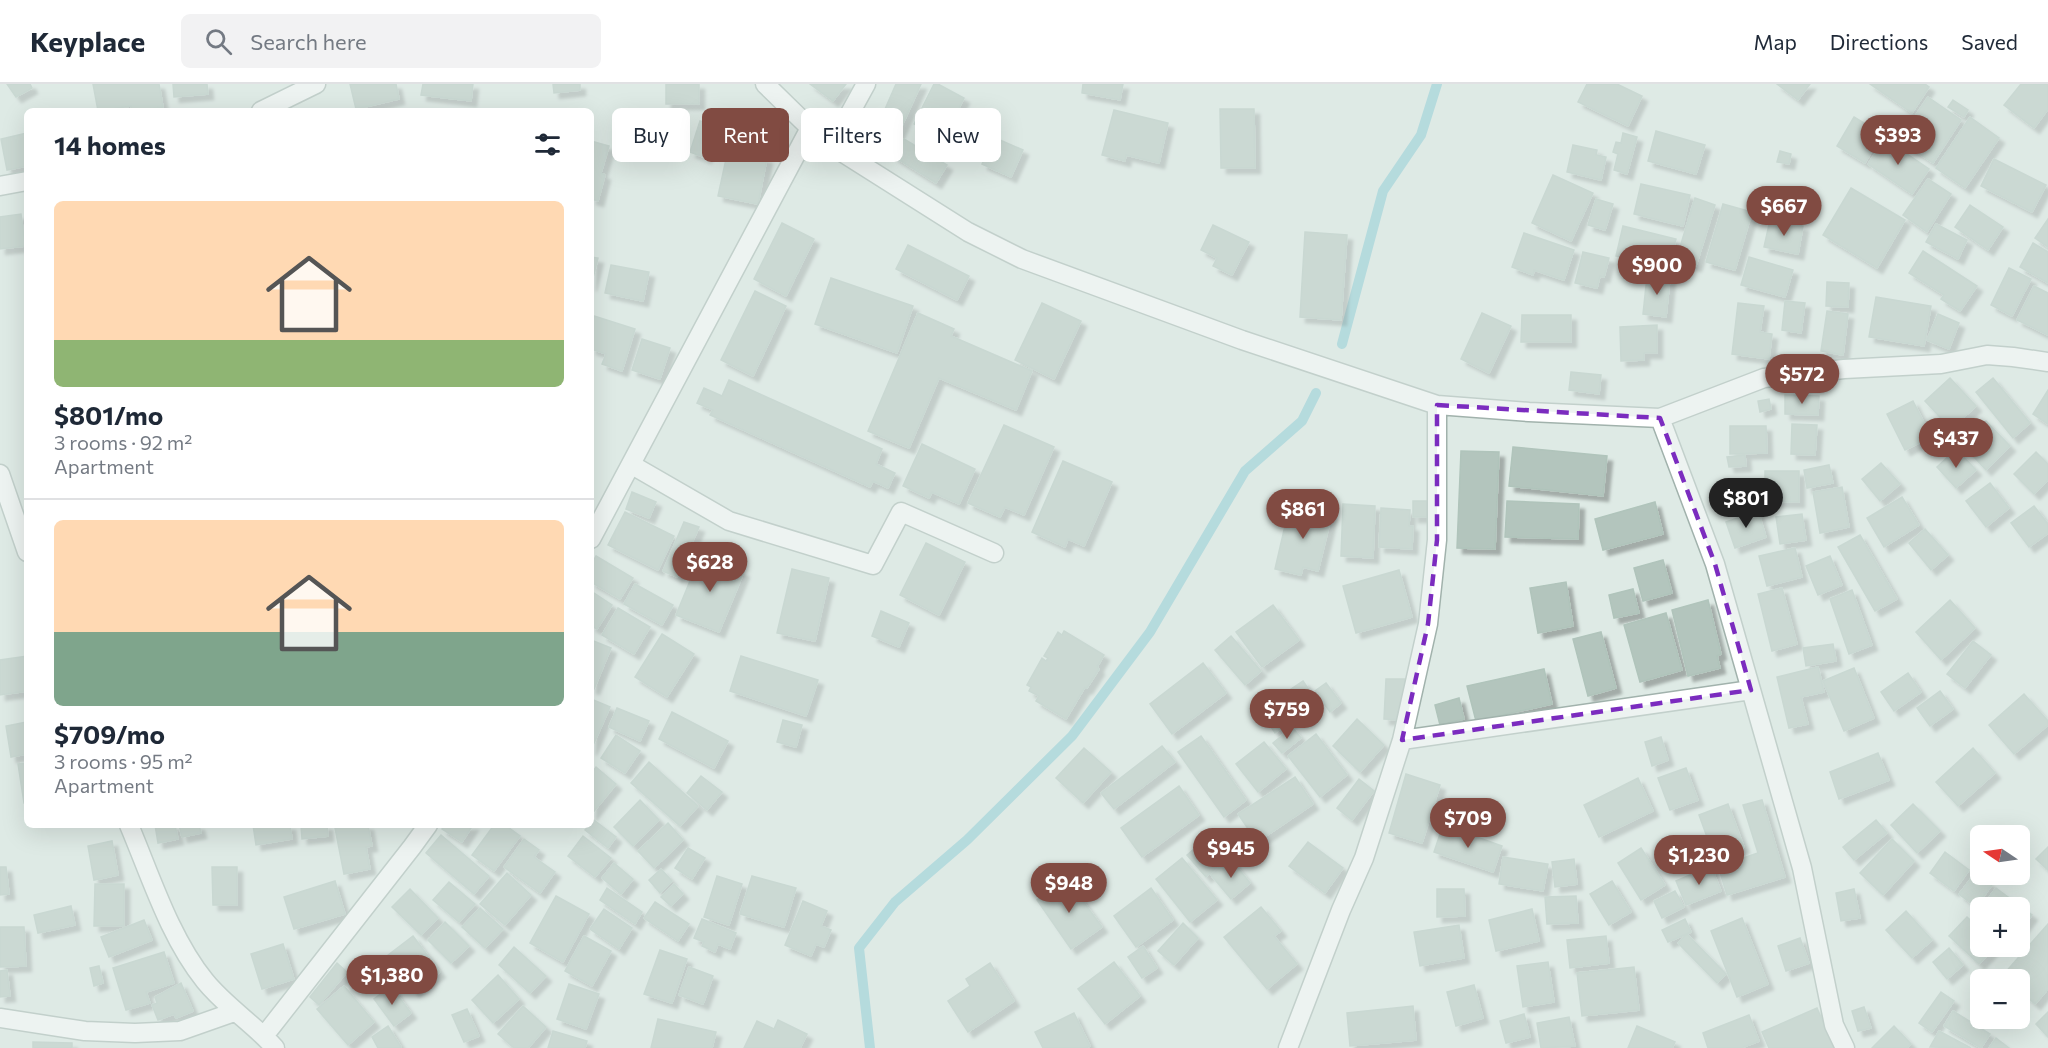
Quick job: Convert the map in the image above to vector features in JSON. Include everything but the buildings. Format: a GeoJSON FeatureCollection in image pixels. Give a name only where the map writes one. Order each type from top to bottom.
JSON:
{"type":"FeatureCollection","features":[{"type":"Feature","properties":{"kind":"street"},"geometry":{"type":"LineString","coordinates":[[267,108],[316,84]]}},
{"type":"Feature","properties":{"kind":"street"},"geometry":{"type":"LineString","coordinates":[[765,84],[801,119]]}},
{"type":"Feature","properties":{"kind":"street"},"geometry":{"type":"LineString","coordinates":[[853,108],[866,84]]}},
{"type":"Feature","properties":{"kind":"street"},"geometry":{"type":"LineString","coordinates":[[594,533],[801,145]]}},
{"type":"Feature","properties":{"kind":"street"},"geometry":{"type":"LineString","coordinates":[[857,162],[968,232],[1022,259],[1242,340],[1437,405],[1660,418],[1764,378],[1844,369],[1941,364],[1987,355],[2048,363]]}},
{"type":"Feature","properties":{"kind":"street"},"geometry":{"type":"LineString","coordinates":[[0,186],[24,182]]}},
{"type":"Feature","properties":{"kind":"street"},"geometry":{"type":"LineString","coordinates":[[1288,1048],[1341,910],[1364,858],[1402,740],[1428,624],[1437,540],[1437,405]]}},
{"type":"Feature","properties":{"kind":"street"},"geometry":{"type":"LineString","coordinates":[[1660,418],[1715,564],[1802,868],[1834,1025],[1845,1048]]}},
{"type":"Feature","properties":{"kind":"street"},"geometry":{"type":"LineString","coordinates":[[632,465],[729,521],[873,566],[902,512],[994,553]]}},
{"type":"Feature","properties":{"kind":"street"},"geometry":{"type":"LineString","coordinates":[[0,474],[24,543]]}},
{"type":"Feature","properties":{"kind":"street"},"geometry":{"type":"LineString","coordinates":[[1402,740],[1751,690]]}},
{"type":"Feature","properties":{"kind":"street"},"geometry":{"type":"LineString","coordinates":[[130,828],[181,946],[206,982],[234,1012],[270,1042],[426,828]]}},
{"type":"Feature","properties":{"kind":"street"},"geometry":{"type":"LineString","coordinates":[[0,1018],[85,1031],[180,1031],[234,1012]]}},
{"type":"Feature","properties":{"kind":"highlighted area"},"geometry":{"type":"Polygon","coordinates":[[[1437,405],[1660,418],[1715,564],[1751,690],[1402,740],[1428,624],[1437,540],[1437,405]]]}},
{"type":"Feature","properties":{"kind":"waterway"},"geometry":{"type":"LineString","coordinates":[[1342,344],[1383,191],[1421,135],[1437,84]]}},
{"type":"Feature","properties":{"kind":"waterway"},"geometry":{"type":"LineString","coordinates":[[870,1048],[859,948],[895,902],[967,840],[1072,736],[1150,632],[1245,471],[1302,421],[1316,393]]}}]}
